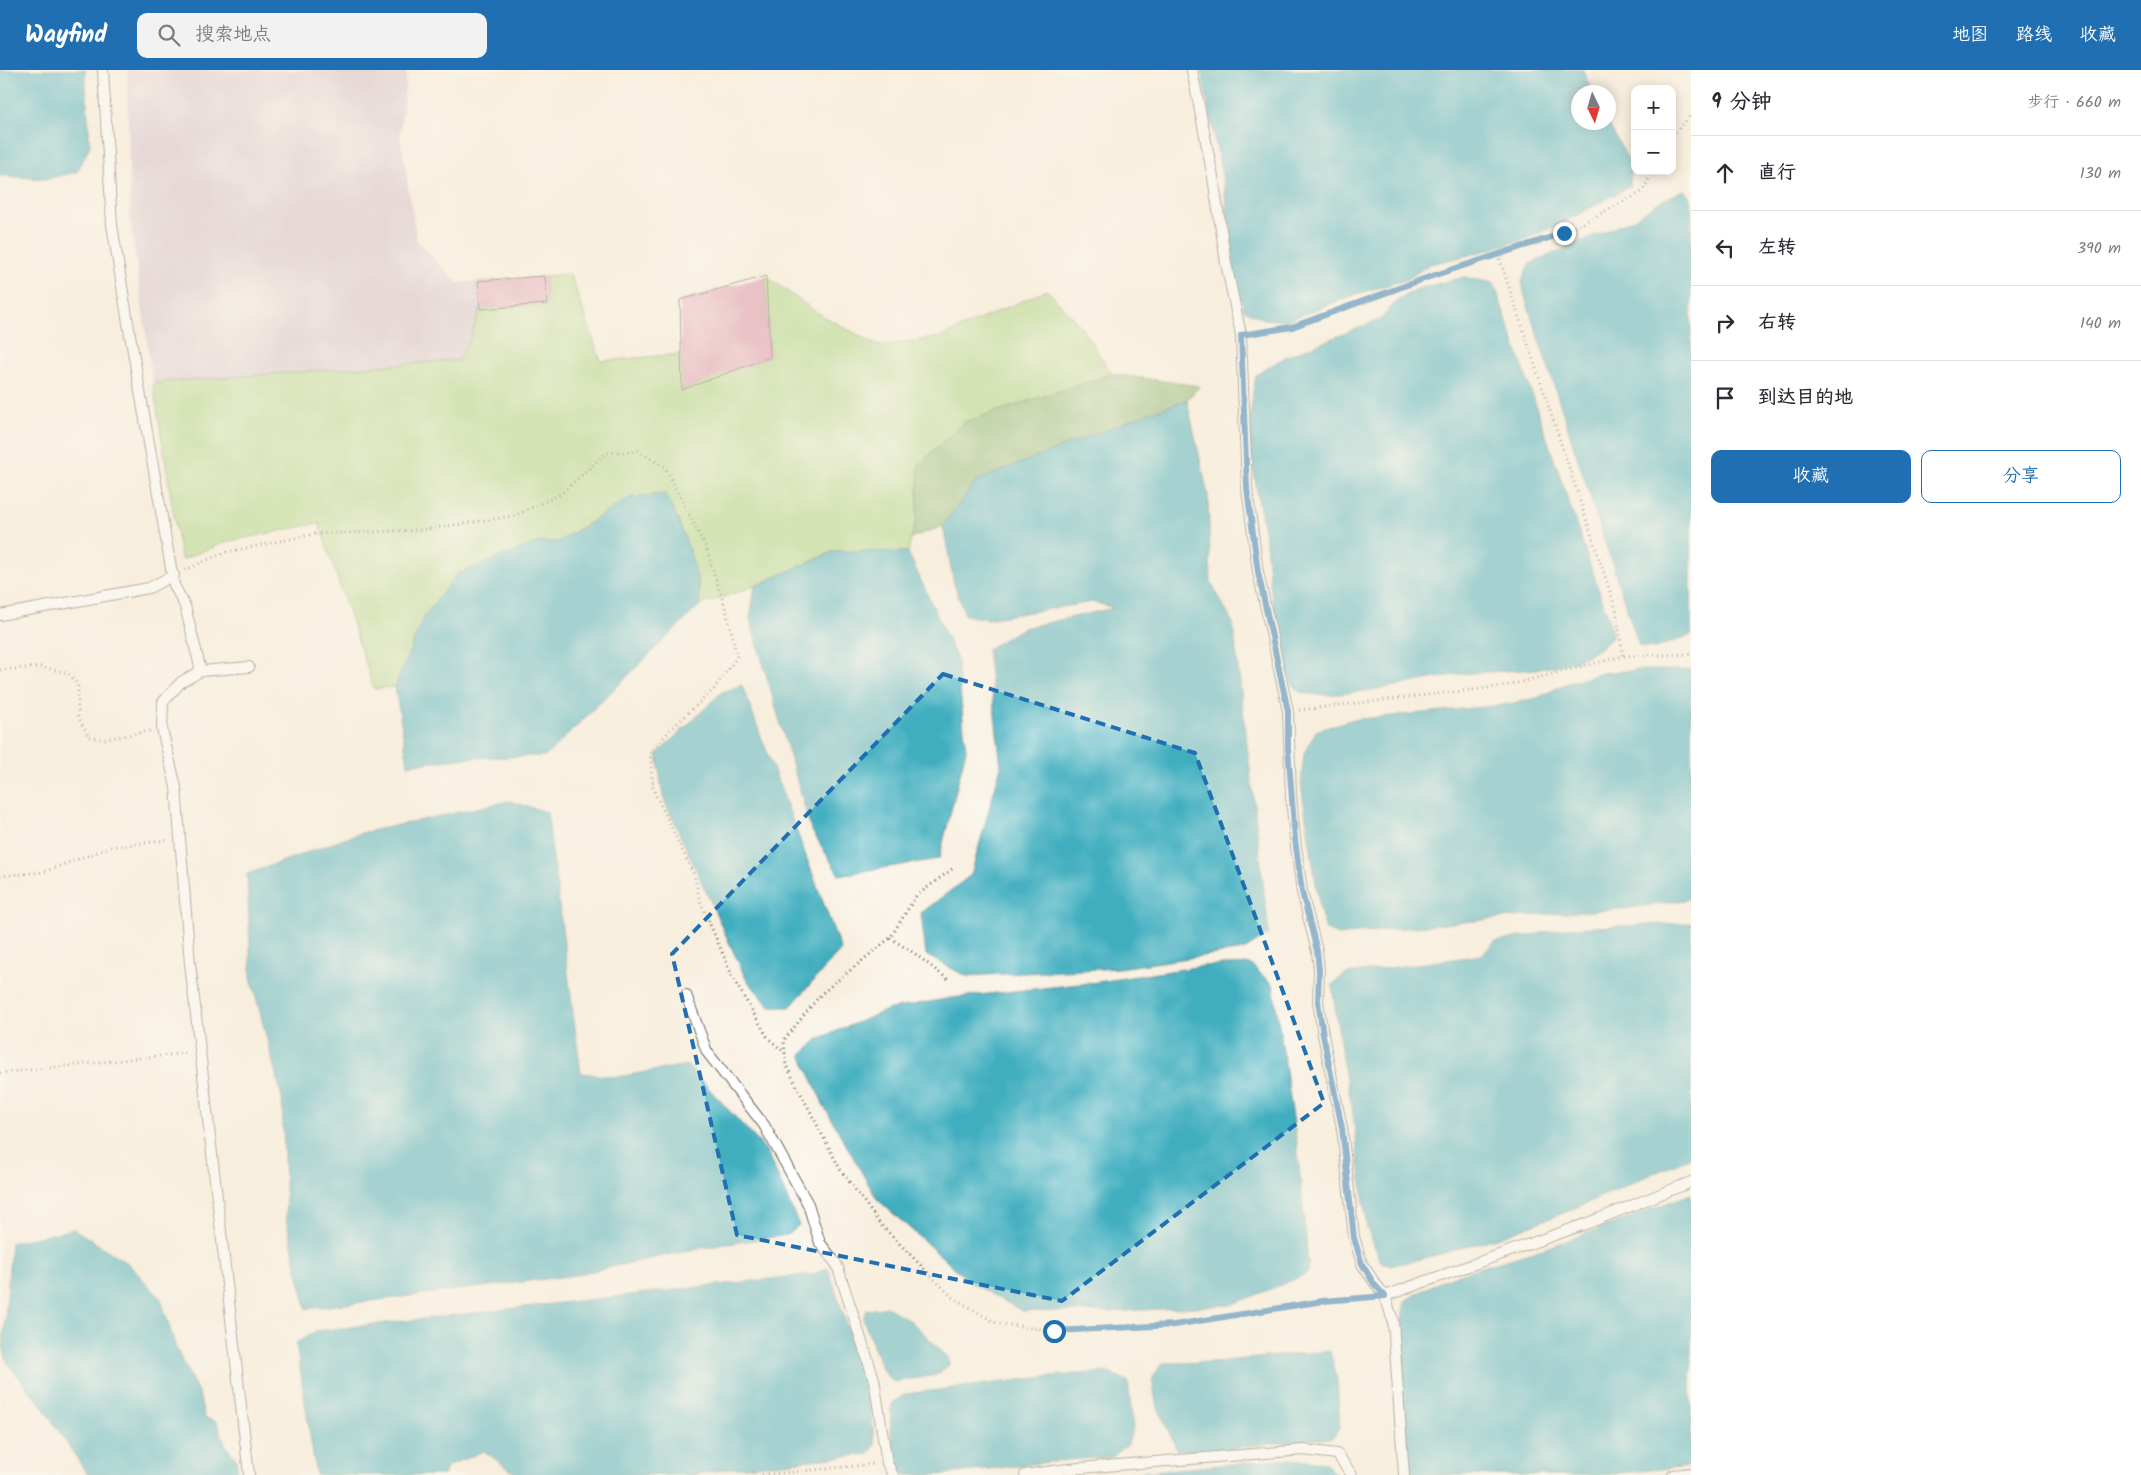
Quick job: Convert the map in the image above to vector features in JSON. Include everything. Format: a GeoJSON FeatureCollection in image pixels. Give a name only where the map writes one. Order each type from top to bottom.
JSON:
{"type":"FeatureCollection","features":[{"type":"Feature","properties":{"kind":"lane"},"geometry":{"type":"LineString","coordinates":[[104,70],[112,225],[174,575],[174,585],[185,606],[201,672]]}},
{"type":"Feature","properties":{"kind":"lane"},"geometry":{"type":"LineString","coordinates":[[1192,70],[1213,177],[1226,263],[1241,335],[1247,488],[1258,572],[1288,711],[1288,748],[1295,839],[1302,892],[1317,951],[1319,970],[1318,1001],[1342,1128],[1354,1238],[1362,1264],[1374,1284],[1385,1296],[1393,1321],[1404,1475]]}},
{"type":"Feature","properties":{"kind":"lane"},"geometry":{"type":"LineString","coordinates":[[0,615],[148,588],[174,575]]}},
{"type":"Feature","properties":{"kind":"lane"},"geometry":{"type":"LineString","coordinates":[[249,667],[201,672],[181,682],[163,702],[162,729],[176,787],[190,963],[249,1475]]}},
{"type":"Feature","properties":{"kind":"lane"},"geometry":{"type":"LineString","coordinates":[[686,995],[707,1052],[764,1124],[808,1204],[820,1243],[836,1265],[874,1379],[887,1463],[893,1475]]}},
{"type":"Feature","properties":{"kind":"lane"},"geometry":{"type":"LineString","coordinates":[[1385,1296],[1588,1223],[1691,1182]]}},
{"type":"Feature","properties":{"kind":"lane"},"geometry":{"type":"LineString","coordinates":[[1026,1475],[1068,1469],[1303,1450],[1337,1454],[1352,1475]]}},
{"type":"Feature","properties":{"kind":"lane"},"geometry":{"type":"LineString","coordinates":[[1673,1475],[1691,1473]]}},
{"type":"Feature","properties":{"kind":"path"},"geometry":{"type":"LineString","coordinates":[[1676,132],[1691,115]]}},
{"type":"Feature","properties":{"kind":"path"},"geometry":{"type":"LineString","coordinates":[[1241,335],[1292,327],[1429,277],[1564,233],[1642,192],[1651,175]]}},
{"type":"Feature","properties":{"kind":"path"},"geometry":{"type":"LineString","coordinates":[[1498,254],[1616,609],[1623,656]]}},
{"type":"Feature","properties":{"kind":"path"},"geometry":{"type":"LineString","coordinates":[[174,575],[223,553],[314,534],[421,530],[514,516],[561,494],[606,453],[638,451],[664,467],[706,548],[727,613],[737,657],[714,690],[672,728],[650,753],[653,789],[694,875],[700,901],[734,980],[768,1038],[785,1053]]}},
{"type":"Feature","properties":{"kind":"path"},"geometry":{"type":"LineString","coordinates":[[1288,711],[1505,686],[1623,656],[1691,654]]}},
{"type":"Feature","properties":{"kind":"path"},"geometry":{"type":"LineString","coordinates":[[0,670],[40,667],[68,673],[78,685],[78,717],[89,737],[105,739],[162,729]]}},
{"type":"Feature","properties":{"kind":"path"},"geometry":{"type":"LineString","coordinates":[[0,876],[43,872],[111,847],[180,838]]}},
{"type":"Feature","properties":{"kind":"path"},"geometry":{"type":"LineString","coordinates":[[952,869],[916,896],[890,938],[821,994],[784,1040],[786,1065],[840,1169],[881,1226],[952,1297],[996,1323],[1054,1331],[1174,1325],[1323,1301],[1385,1296]]}},
{"type":"Feature","properties":{"kind":"path"},"geometry":{"type":"LineString","coordinates":[[890,938],[914,953],[950,981]]}},
{"type":"Feature","properties":{"kind":"path"},"geometry":{"type":"LineString","coordinates":[[0,1073],[200,1052]]}},
{"type":"Feature","properties":{"kind":"path"},"geometry":{"type":"LineString","coordinates":[[762,1475],[887,1463]]}},
{"type":"Feature","properties":{"kind":"highlighted area"},"geometry":{"type":"Polygon","coordinates":[[[943,674],[1195,753],[1324,1103],[1062,1301],[737,1235],[672,954],[943,674]]]}},
{"type":"Feature","properties":{"kind":"shaded area"},"geometry":{"type":"Polygon","coordinates":[[[127,70],[407,70],[400,136],[417,241],[458,283],[478,281],[480,309],[470,338],[459,360],[153,383],[130,220],[127,70]]]}},
{"type":"Feature","properties":{"kind":"green space"},"geometry":{"type":"Polygon","coordinates":[[[570,274],[601,361],[681,354],[682,390],[770,356],[766,276],[816,312],[878,346],[940,337],[1047,290],[1080,326],[1112,374],[964,422],[919,465],[917,517],[908,552],[834,551],[755,586],[700,605],[699,585],[678,518],[631,497],[558,542],[539,542],[424,616],[395,687],[374,689],[319,523],[226,542],[181,560],[153,383],[459,360],[470,338],[480,309],[547,304],[545,276],[570,274]]]}},
{"type":"Feature","properties":{"kind":"green space"},"geometry":{"type":"Polygon","coordinates":[[[1112,374],[1200,386],[1187,400],[1148,413],[976,481],[943,526],[911,538],[917,517],[919,465],[964,422],[1112,374]]]}},
{"type":"Feature","properties":{"kind":"water"},"geometry":{"type":"Polygon","coordinates":[[[0,70],[85,70],[90,146],[77,172],[46,179],[0,176],[0,70]]]}},
{"type":"Feature","properties":{"kind":"water"},"geometry":{"type":"Polygon","coordinates":[[[1201,70],[1583,70],[1589,85],[1571,85],[1571,130],[1612,130],[1630,163],[1630,186],[1569,220],[1524,240],[1430,264],[1407,280],[1359,293],[1286,321],[1263,319],[1244,310],[1236,282],[1223,180],[1201,70]]]}},
{"type":"Feature","properties":{"kind":"water"},"geometry":{"type":"Polygon","coordinates":[[[1684,190],[1691,198],[1691,635],[1655,648],[1639,646],[1525,297],[1522,281],[1529,264],[1634,219],[1659,202],[1684,190]]]}},
{"type":"Feature","properties":{"kind":"water"},"geometry":{"type":"Polygon","coordinates":[[[1464,277],[1494,283],[1609,620],[1613,637],[1597,650],[1580,659],[1561,665],[1447,676],[1352,693],[1310,694],[1298,690],[1290,680],[1279,642],[1271,594],[1265,536],[1252,461],[1250,422],[1256,375],[1285,357],[1381,319],[1398,299],[1417,289],[1464,277]]]}},
{"type":"Feature","properties":{"kind":"water"},"geometry":{"type":"Polygon","coordinates":[[[1187,400],[1208,495],[1211,582],[1233,623],[1269,934],[1244,950],[1119,968],[966,976],[926,955],[921,913],[971,875],[1001,766],[987,649],[1023,628],[1114,608],[1093,602],[987,619],[965,615],[954,584],[943,526],[976,481],[1148,413],[1187,400]]]}},
{"type":"Feature","properties":{"kind":"water"},"geometry":{"type":"Polygon","coordinates":[[[665,494],[689,548],[699,591],[700,605],[546,756],[469,758],[408,765],[395,687],[424,616],[457,574],[539,542],[558,542],[631,497],[665,494]]]}},
{"type":"Feature","properties":{"kind":"water"},"geometry":{"type":"Polygon","coordinates":[[[834,551],[908,552],[957,659],[966,750],[939,859],[839,875],[811,829],[750,619],[755,586],[834,551]]]}},
{"type":"Feature","properties":{"kind":"water"},"geometry":{"type":"Polygon","coordinates":[[[1636,670],[1691,670],[1691,899],[1623,909],[1522,916],[1338,935],[1326,930],[1320,911],[1301,784],[1304,753],[1316,731],[1350,720],[1503,705],[1537,698],[1565,684],[1602,673],[1636,670]]]}},
{"type":"Feature","properties":{"kind":"water"},"geometry":{"type":"Polygon","coordinates":[[[742,685],[841,950],[790,1007],[770,1007],[746,979],[663,798],[657,754],[722,692],[742,685]]]}},
{"type":"Feature","properties":{"kind":"water"},"geometry":{"type":"Polygon","coordinates":[[[509,801],[547,812],[581,1073],[617,1077],[687,1065],[766,1150],[799,1225],[787,1235],[695,1249],[570,1276],[306,1309],[286,1218],[282,1098],[251,978],[247,874],[361,833],[509,801]]]}},
{"type":"Feature","properties":{"kind":"water"},"geometry":{"type":"Polygon","coordinates":[[[1691,923],[1691,1157],[1566,1212],[1500,1237],[1390,1266],[1380,1261],[1367,1228],[1352,1106],[1343,1064],[1332,985],[1346,974],[1482,955],[1494,942],[1568,928],[1691,923]]]}},
{"type":"Feature","properties":{"kind":"water"},"geometry":{"type":"Polygon","coordinates":[[[1250,964],[1273,985],[1297,1144],[1309,1272],[1231,1305],[1108,1312],[1022,1311],[971,1283],[877,1199],[824,1106],[801,1055],[820,1038],[890,1009],[951,998],[1098,982],[1203,966],[1250,964]]]}},
{"type":"Feature","properties":{"kind":"water"},"geometry":{"type":"Polygon","coordinates":[[[1691,1194],[1691,1466],[1600,1475],[1412,1475],[1405,1434],[1400,1365],[1400,1342],[1405,1301],[1420,1291],[1451,1277],[1533,1252],[1691,1194]]]}},
{"type":"Feature","properties":{"kind":"water"},"geometry":{"type":"Polygon","coordinates":[[[74,1229],[129,1264],[161,1299],[176,1348],[199,1394],[205,1418],[217,1422],[226,1446],[236,1459],[238,1475],[88,1475],[40,1403],[8,1364],[3,1347],[11,1243],[74,1229]]]}},
{"type":"Feature","properties":{"kind":"water"},"geometry":{"type":"Polygon","coordinates":[[[828,1268],[868,1388],[875,1445],[869,1454],[727,1469],[693,1475],[517,1475],[484,1451],[448,1466],[444,1475],[316,1475],[296,1343],[316,1331],[813,1274],[828,1268]]]}},
{"type":"Feature","properties":{"kind":"water"},"geometry":{"type":"Polygon","coordinates":[[[887,1307],[911,1321],[948,1357],[949,1365],[937,1375],[893,1382],[883,1372],[863,1319],[866,1310],[887,1307]]]}},
{"type":"Feature","properties":{"kind":"water"},"geometry":{"type":"Polygon","coordinates":[[[1330,1351],[1337,1379],[1340,1428],[1332,1438],[1199,1451],[1177,1450],[1156,1403],[1152,1379],[1162,1363],[1214,1362],[1330,1351]]]}},
{"type":"Feature","properties":{"kind":"water"},"geometry":{"type":"Polygon","coordinates":[[[1107,1372],[1128,1381],[1133,1427],[1128,1444],[1112,1457],[936,1475],[906,1475],[899,1471],[891,1437],[890,1420],[892,1403],[905,1394],[1061,1375],[1107,1372]]]}},
{"type":"Feature","properties":{"kind":"water"},"geometry":{"type":"Polygon","coordinates":[[[1289,1459],[1326,1463],[1336,1475],[1109,1475],[1289,1459]]]}},
{"type":"Feature","properties":{"kind":"building"},"geometry":{"type":"Polygon","coordinates":[[[545,276],[547,304],[480,309],[478,281],[545,276]]]}},
{"type":"Feature","properties":{"kind":"building"},"geometry":{"type":"Polygon","coordinates":[[[766,276],[770,357],[682,390],[680,300],[766,276]]]}},
{"type":"Feature","properties":{"kind":"route"},"geometry":{"type":"LineString","coordinates":[[1054,1331],[1174,1325],[1323,1301],[1385,1296],[1374,1284],[1362,1264],[1354,1238],[1342,1128],[1323,1035],[1318,1001],[1319,970],[1317,951],[1302,892],[1295,839],[1288,748],[1288,711],[1258,572],[1247,488],[1241,335],[1292,327],[1429,277],[1564,233]]}}]}
